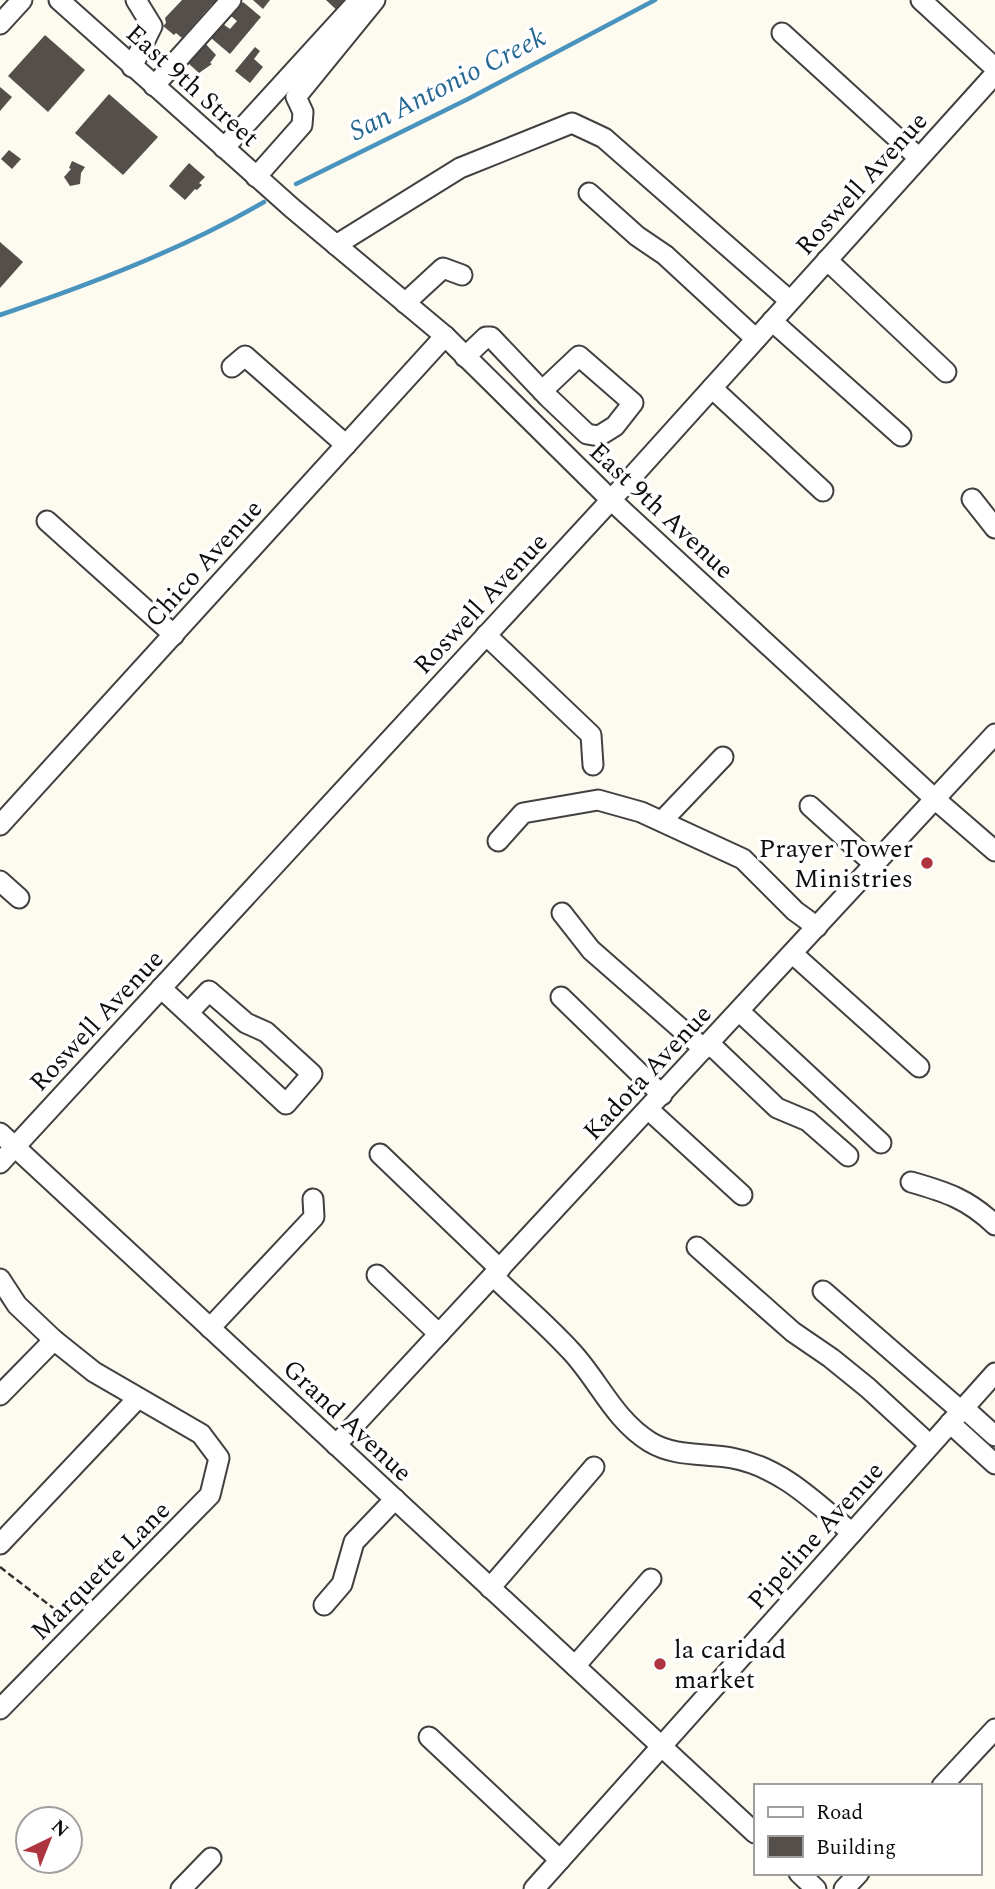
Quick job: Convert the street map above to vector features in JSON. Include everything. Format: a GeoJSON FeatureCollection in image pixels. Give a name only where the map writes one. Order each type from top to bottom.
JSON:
{"type":"FeatureCollection","features":[{"type":"Feature","properties":{"kind":"street"},"geometry":{"type":"LineString","coordinates":[[0,24],[22,0]]}},
{"type":"Feature","properties":{"kind":"street","name":"East 9th Street"},"geometry":{"type":"LineString","coordinates":[[59,0],[292,208]]}},
{"type":"Feature","properties":{"kind":"street"},"geometry":{"type":"LineString","coordinates":[[132,67],[152,26],[135,0]]}},
{"type":"Feature","properties":{"kind":"street"},"geometry":{"type":"LineString","coordinates":[[154,86],[230,0]]}},
{"type":"Feature","properties":{"kind":"street"},"geometry":{"type":"LineString","coordinates":[[224,148],[359,0]]}},
{"type":"Feature","properties":{"kind":"street"},"geometry":{"type":"LineString","coordinates":[[256,177],[302,125],[303,112],[296,96],[374,0]]}},
{"type":"Feature","properties":{"kind":"street"},"geometry":{"type":"LineString","coordinates":[[921,0],[995,68]]}},
{"type":"Feature","properties":{"kind":"street"},"geometry":{"type":"LineString","coordinates":[[782,33],[919,158]]}},
{"type":"Feature","properties":{"kind":"street","name":"Roswell Avenue"},"geometry":{"type":"LineString","coordinates":[[0,1163],[611,500],[995,74]]}},
{"type":"Feature","properties":{"kind":"street"},"geometry":{"type":"LineString","coordinates":[[336,245],[460,168],[572,124],[604,138],[790,301]]}},
{"type":"Feature","properties":{"kind":"street"},"geometry":{"type":"LineString","coordinates":[[589,194],[637,236],[665,255],[756,339]]}},
{"type":"Feature","properties":{"kind":"street","name":"East 9th Avenue"},"geometry":{"type":"LineString","coordinates":[[292,208],[445,336],[611,500],[936,800],[995,851]]}},
{"type":"Feature","properties":{"kind":"street"},"geometry":{"type":"LineString","coordinates":[[827,260],[946,372]]}},
{"type":"Feature","properties":{"kind":"street"},"geometry":{"type":"LineString","coordinates":[[405,303],[443,268],[462,275]]}},
{"type":"Feature","properties":{"kind":"street"},"geometry":{"type":"LineString","coordinates":[[772,321],[901,436]]}},
{"type":"Feature","properties":{"kind":"street","name":"Chico Avenue"},"geometry":{"type":"LineString","coordinates":[[0,825],[445,336]]}},
{"type":"Feature","properties":{"kind":"street"},"geometry":{"type":"LineString","coordinates":[[466,357],[486,337],[491,337],[542,391],[587,434],[599,436],[615,426],[633,403],[579,356],[542,391]]}},
{"type":"Feature","properties":{"kind":"street"},"geometry":{"type":"LineString","coordinates":[[232,367],[245,356],[346,445]]}},
{"type":"Feature","properties":{"kind":"street"},"geometry":{"type":"LineString","coordinates":[[712,388],[823,492]]}},
{"type":"Feature","properties":{"kind":"street"},"geometry":{"type":"LineString","coordinates":[[972,499],[995,528]]}},
{"type":"Feature","properties":{"kind":"street"},"geometry":{"type":"LineString","coordinates":[[47,521],[174,635]]}},
{"type":"Feature","properties":{"kind":"street"},"geometry":{"type":"LineString","coordinates":[[486,635],[591,735],[593,765]]}},
{"type":"Feature","properties":{"kind":"street","name":"Kadota Avenue"},"geometry":{"type":"LineString","coordinates":[[336,1445],[995,734]]}},
{"type":"Feature","properties":{"kind":"street"},"geometry":{"type":"LineString","coordinates":[[662,821],[723,757]]}},
{"type":"Feature","properties":{"kind":"street"},"geometry":{"type":"LineString","coordinates":[[498,841],[523,813],[598,800],[641,812],[743,859],[817,928]]}},
{"type":"Feature","properties":{"kind":"street"},"geometry":{"type":"LineString","coordinates":[[810,806],[875,865]]}},
{"type":"Feature","properties":{"kind":"street"},"geometry":{"type":"LineString","coordinates":[[0,881],[19,898]]}},
{"type":"Feature","properties":{"kind":"street"},"geometry":{"type":"LineString","coordinates":[[562,913],[591,950],[777,1108],[808,1121],[848,1156]]}},
{"type":"Feature","properties":{"kind":"street"},"geometry":{"type":"LineString","coordinates":[[793,954],[919,1067]]}},
{"type":"Feature","properties":{"kind":"street"},"geometry":{"type":"LineString","coordinates":[[161,988],[286,1104],[312,1074],[266,1032],[246,1023],[209,990],[188,1013]]}},
{"type":"Feature","properties":{"kind":"street"},"geometry":{"type":"LineString","coordinates":[[561,997],[742,1195]]}},
{"type":"Feature","properties":{"kind":"street"},"geometry":{"type":"LineString","coordinates":[[739,1011],[881,1143]]}},
{"type":"Feature","properties":{"kind":"street","name":"Grand Avenue"},"geometry":{"type":"LineString","coordinates":[[0,1133],[754,1832]]}},
{"type":"Feature","properties":{"kind":"street"},"geometry":{"type":"LineString","coordinates":[[380,1154],[571,1350],[607,1402],[646,1439],[663,1449],[732,1458],[764,1467],[797,1486],[852,1534]]}},
{"type":"Feature","properties":{"kind":"street"},"geometry":{"type":"LineString","coordinates":[[912,1182],[950,1193],[978,1209],[995,1225]]}},
{"type":"Feature","properties":{"kind":"street"},"geometry":{"type":"LineString","coordinates":[[210,1328],[314,1217],[313,1199]]}},
{"type":"Feature","properties":{"kind":"street"},"geometry":{"type":"LineString","coordinates":[[697,1247],[793,1332],[869,1388],[930,1445]]}},
{"type":"Feature","properties":{"kind":"street"},"geometry":{"type":"LineString","coordinates":[[377,1275],[439,1334]]}},
{"type":"Feature","properties":{"kind":"street"},"geometry":{"type":"LineString","coordinates":[[0,1279],[17,1305],[54,1340],[94,1372],[138,1398],[0,1544]]}},
{"type":"Feature","properties":{"kind":"street"},"geometry":{"type":"LineString","coordinates":[[823,1291],[958,1414],[995,1464]]}},
{"type":"Feature","properties":{"kind":"street"},"geometry":{"type":"LineString","coordinates":[[0,1395],[54,1340]]}},
{"type":"Feature","properties":{"kind":"street","name":"Pipeline Avenue"},"geometry":{"type":"LineString","coordinates":[[534,1889],[995,1373]]}},
{"type":"Feature","properties":{"kind":"street","name":"Marquette Lane"},"geometry":{"type":"LineString","coordinates":[[0,1709],[210,1495],[219,1458],[201,1434],[138,1398]]}},
{"type":"Feature","properties":{"kind":"street"},"geometry":{"type":"LineString","coordinates":[[958,1414],[995,1436]]}},
{"type":"Feature","properties":{"kind":"street"},"geometry":{"type":"LineString","coordinates":[[490,1588],[594,1467]]}},
{"type":"Feature","properties":{"kind":"street"},"geometry":{"type":"LineString","coordinates":[[324,1605],[342,1584],[354,1542],[395,1499]]}},
{"type":"Feature","properties":{"kind":"street"},"geometry":{"type":"LineString","coordinates":[[575,1666],[651,1579]]}},
{"type":"Feature","properties":{"kind":"street"},"geometry":{"type":"LineString","coordinates":[[944,1784],[995,1729]]}},
{"type":"Feature","properties":{"kind":"street"},"geometry":{"type":"LineString","coordinates":[[429,1737],[560,1860]]}},
{"type":"Feature","properties":{"kind":"street"},"geometry":{"type":"LineString","coordinates":[[181,1889],[211,1858]]}},
{"type":"Feature","properties":{"kind":"street"},"geometry":{"type":"LineString","coordinates":[[801,1875],[816,1889]]}},
{"type":"Feature","properties":{"kind":"street"},"geometry":{"type":"LineString","coordinates":[[844,1889],[857,1875]]}},
{"type":"Feature","properties":{"kind":"path"},"geometry":{"type":"LineString","coordinates":[[0,1567],[66,1618]]}},
{"type":"Feature","properties":{"kind":"building"},"geometry":{"type":"Polygon","coordinates":[[[182,0],[221,0],[215,7],[212,4],[182,38],[163,26],[166,23],[165,18],[182,0]]]}},
{"type":"Feature","properties":{"kind":"building"},"geometry":{"type":"Polygon","coordinates":[[[253,0],[270,0],[263,9],[253,0]]]}},
{"type":"Feature","properties":{"kind":"building"},"geometry":{"type":"Polygon","coordinates":[[[326,0],[348,0],[342,15],[326,0]]]}},
{"type":"Feature","properties":{"kind":"building"},"geometry":{"type":"Polygon","coordinates":[[[243,2],[261,17],[230,54],[211,38],[223,24],[230,29],[237,21],[231,16],[243,2]]]}},
{"type":"Feature","properties":{"kind":"building"},"geometry":{"type":"Polygon","coordinates":[[[45,35],[85,70],[48,112],[8,76],[45,35]]]}},
{"type":"Feature","properties":{"kind":"building"},"geometry":{"type":"Polygon","coordinates":[[[203,41],[216,55],[210,63],[212,64],[199,73],[187,62],[203,41]]]}},
{"type":"Feature","properties":{"kind":"building"},"geometry":{"type":"Polygon","coordinates":[[[255,47],[260,51],[254,59],[263,67],[250,83],[235,71],[255,47]]]}},
{"type":"Feature","properties":{"kind":"building"},"geometry":{"type":"Polygon","coordinates":[[[0,87],[12,97],[0,111],[0,87]]]}},
{"type":"Feature","properties":{"kind":"building"},"geometry":{"type":"Polygon","coordinates":[[[109,94],[158,137],[123,175],[75,133],[109,94]]]}},
{"type":"Feature","properties":{"kind":"building"},"geometry":{"type":"Polygon","coordinates":[[[9,150],[21,159],[12,169],[1,159],[9,150]]]}},
{"type":"Feature","properties":{"kind":"building"},"geometry":{"type":"Polygon","coordinates":[[[72,161],[85,167],[81,173],[80,184],[70,186],[64,177],[71,169],[69,168],[72,161]]]}},
{"type":"Feature","properties":{"kind":"building"},"geometry":{"type":"Polygon","coordinates":[[[189,163],[205,177],[199,183],[202,185],[185,200],[169,186],[189,163]]]}},
{"type":"Feature","properties":{"kind":"building"},"geometry":{"type":"Polygon","coordinates":[[[0,242],[23,262],[0,288],[0,242]]]}},
{"type":"Feature","properties":{"kind":"waterway","name":"San Antonio Creek"},"geometry":{"type":"LineString","coordinates":[[296,184],[468,99],[655,0]]}},
{"type":"Feature","properties":{"kind":"waterway","name":"San Antonio Creek"},"geometry":{"type":"LineString","coordinates":[[0,315],[135,265],[201,236],[264,202]]}},
{"type":"Feature","properties":{"kind":"place","name":"Prayer Tower Ministries"},"geometry":{"type":"Point","coordinates":[927,863]}},
{"type":"Feature","properties":{"kind":"place","name":"la caridad market"},"geometry":{"type":"Point","coordinates":[660,1664]}}]}
